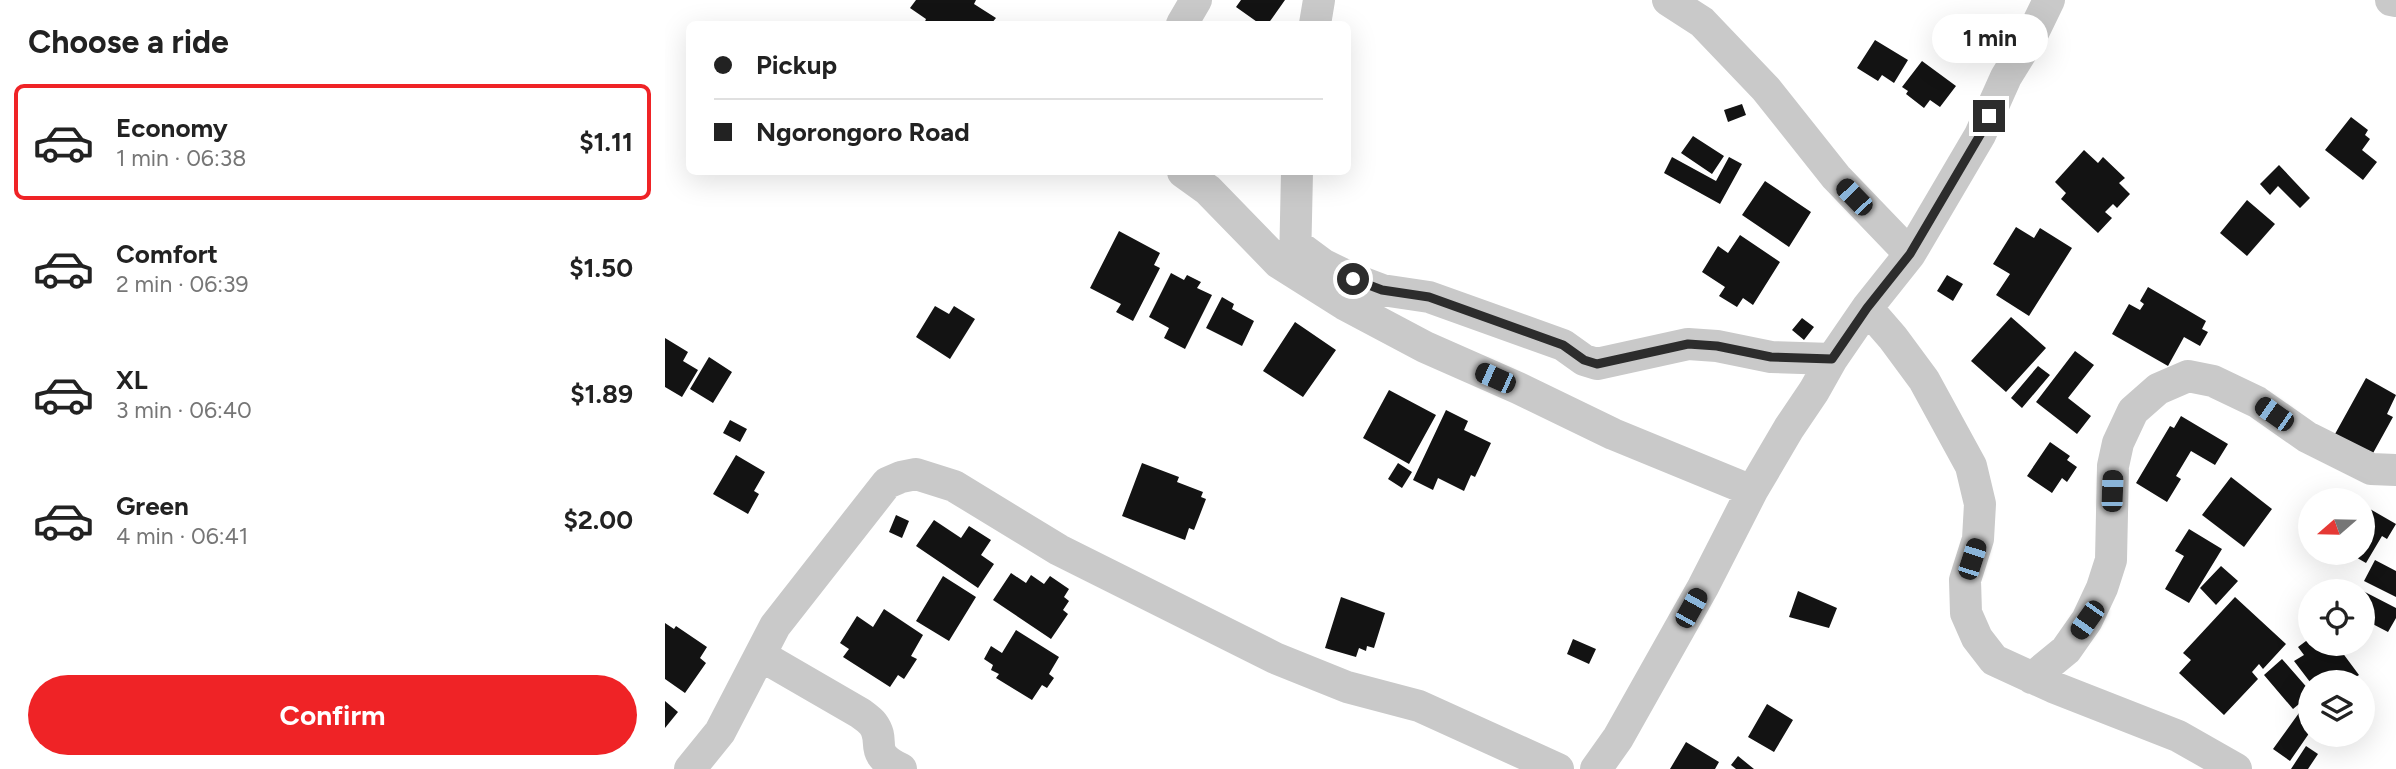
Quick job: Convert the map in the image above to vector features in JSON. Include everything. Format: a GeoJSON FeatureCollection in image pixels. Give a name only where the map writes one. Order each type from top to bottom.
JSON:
{"type":"FeatureCollection","features":[{"type":"Feature","properties":{"kind":"street"},"geometry":{"type":"LineString","coordinates":[[1184,21],[1196,0]]}},
{"type":"Feature","properties":{"kind":"street"},"geometry":{"type":"LineString","coordinates":[[1316,21],[1319,0]]}},
{"type":"Feature","properties":{"kind":"street"},"geometry":{"type":"LineString","coordinates":[[1668,0],[1703,22],[1766,89],[1836,177],[1910,254]]}},
{"type":"Feature","properties":{"kind":"street"},"geometry":{"type":"LineString","coordinates":[[1595,769],[1618,738],[1703,587],[1752,491],[1832,359],[1867,308],[1910,254],[1980,135],[2006,77],[2033,33],[2049,0]]}},
{"type":"Feature","properties":{"kind":"street"},"geometry":{"type":"LineString","coordinates":[[2391,0],[2396,1]]}},
{"type":"Feature","properties":{"kind":"street"},"geometry":{"type":"LineString","coordinates":[[1187,175],[1208,190],[1279,262],[1296,259],[1324,265],[1382,290],[1440,300],[1563,345],[1584,360],[1597,364],[1688,344],[1717,346],[1771,357],[1832,359]]}},
{"type":"Feature","properties":{"kind":"street"},"geometry":{"type":"LineString","coordinates":[[1296,259],[1297,175]]}},
{"type":"Feature","properties":{"kind":"street"},"geometry":{"type":"LineString","coordinates":[[1296,259],[1425,347],[1613,434],[1752,491]]}},
{"type":"Feature","properties":{"kind":"street"},"geometry":{"type":"LineString","coordinates":[[1867,308],[1924,380],[1971,466],[1980,504],[1978,539],[1965,580],[1966,614],[1977,638],[1994,660],[2032,678],[2178,736],[2236,769]]}},
{"type":"Feature","properties":{"kind":"street"},"geometry":{"type":"LineString","coordinates":[[2032,678],[2066,650],[2087,620],[2102,588],[2111,560],[2113,466],[2118,443],[2133,411],[2158,389],[2188,376],[2213,381],[2257,402],[2307,437],[2371,469],[2396,470]]}},
{"type":"Feature","properties":{"kind":"street"},"geometry":{"type":"LineString","coordinates":[[690,769],[720,732],[775,626],[887,483],[916,474],[954,486],[1059,550],[1275,658],[1347,687],[1419,706],[1558,769]]}},
{"type":"Feature","properties":{"kind":"street"},"geometry":{"type":"LineString","coordinates":[[760,655],[860,713],[874,725],[881,754],[887,762],[901,769]]}},
{"type":"Feature","properties":{"kind":"building"},"geometry":{"type":"Polygon","coordinates":[[[916,0],[976,0],[974,4],[996,18],[994,21],[925,21],[910,8],[916,0]]]}},
{"type":"Feature","properties":{"kind":"building"},"geometry":{"type":"Polygon","coordinates":[[[1241,0],[1285,0],[1270,21],[1256,21],[1236,7],[1241,0]]]}},
{"type":"Feature","properties":{"kind":"building"},"geometry":{"type":"Polygon","coordinates":[[[1875,40],[1908,60],[1894,83],[1882,75],[1878,81],[1857,68],[1875,40]]]}},
{"type":"Feature","properties":{"kind":"building"},"geometry":{"type":"Polygon","coordinates":[[[1922,61],[1956,86],[1940,107],[1930,100],[1924,108],[1906,94],[1908,91],[1902,87],[1922,61]]]}},
{"type":"Feature","properties":{"kind":"building"},"geometry":{"type":"Polygon","coordinates":[[[1742,104],[1746,115],[1728,122],[1724,110],[1742,104]]]}},
{"type":"Feature","properties":{"kind":"building"},"geometry":{"type":"Polygon","coordinates":[[[2351,117],[2368,130],[2365,135],[2370,139],[2362,150],[2377,162],[2363,180],[2325,150],[2351,117]]]}},
{"type":"Feature","properties":{"kind":"building"},"geometry":{"type":"Polygon","coordinates":[[[1693,136],[1724,156],[1712,174],[1681,153],[1693,136]]]}},
{"type":"Feature","properties":{"kind":"building"},"geometry":{"type":"Polygon","coordinates":[[[2084,150],[2098,163],[2103,157],[2125,178],[2119,183],[2130,194],[2117,208],[2113,204],[2105,212],[2112,218],[2098,233],[2061,199],[2066,193],[2055,182],[2084,150]]]}},
{"type":"Feature","properties":{"kind":"building"},"geometry":{"type":"Polygon","coordinates":[[[1672,157],[1716,181],[1729,157],[1742,164],[1720,204],[1664,173],[1672,157]]]}},
{"type":"Feature","properties":{"kind":"building"},"geometry":{"type":"Polygon","coordinates":[[[2279,165],[2310,198],[2300,208],[2278,186],[2270,195],[2260,184],[2279,165]]]}},
{"type":"Feature","properties":{"kind":"building"},"geometry":{"type":"Polygon","coordinates":[[[1765,181],[1811,212],[1789,247],[1742,215],[1765,181]]]}},
{"type":"Feature","properties":{"kind":"building"},"geometry":{"type":"Polygon","coordinates":[[[2247,200],[2275,224],[2247,256],[2220,233],[2247,200]]]}},
{"type":"Feature","properties":{"kind":"building"},"geometry":{"type":"Polygon","coordinates":[[[2016,227],[2034,238],[2040,228],[2072,248],[2029,316],[1996,295],[2010,274],[1993,264],[2016,227]]]}},
{"type":"Feature","properties":{"kind":"building"},"geometry":{"type":"Polygon","coordinates":[[[1119,231],[1160,253],[1154,265],[1160,268],[1133,321],[1116,312],[1121,304],[1090,288],[1119,231]]]}},
{"type":"Feature","properties":{"kind":"building"},"geometry":{"type":"Polygon","coordinates":[[[1740,235],[1780,262],[1753,305],[1743,298],[1737,307],[1719,296],[1725,287],[1702,272],[1718,246],[1728,253],[1740,235]]]}},
{"type":"Feature","properties":{"kind":"building"},"geometry":{"type":"Polygon","coordinates":[[[1171,273],[1184,280],[1187,275],[1201,282],[1197,288],[1212,295],[1185,349],[1164,338],[1169,328],[1149,317],[1171,273]]]}},
{"type":"Feature","properties":{"kind":"building"},"geometry":{"type":"Polygon","coordinates":[[[1947,275],[1963,284],[1953,301],[1937,291],[1947,275]]]}},
{"type":"Feature","properties":{"kind":"building"},"geometry":{"type":"Polygon","coordinates":[[[2148,287],[2206,321],[2202,329],[2208,332],[2200,346],[2184,337],[2168,366],[2112,334],[2129,304],[2140,310],[2144,304],[2140,301],[2148,287]]]}},
{"type":"Feature","properties":{"kind":"building"},"geometry":{"type":"Polygon","coordinates":[[[1222,297],[1234,304],[1232,309],[1254,321],[1242,346],[1206,328],[1222,297]]]}},
{"type":"Feature","properties":{"kind":"building"},"geometry":{"type":"Polygon","coordinates":[[[935,306],[949,314],[954,306],[975,319],[950,359],[916,337],[935,306]]]}},
{"type":"Feature","properties":{"kind":"building"},"geometry":{"type":"Polygon","coordinates":[[[2011,317],[2046,348],[2006,392],[1971,361],[2011,317]]]}},
{"type":"Feature","properties":{"kind":"building"},"geometry":{"type":"Polygon","coordinates":[[[1802,318],[1814,327],[1804,340],[1792,330],[1802,318]]]}},
{"type":"Feature","properties":{"kind":"building"},"geometry":{"type":"Polygon","coordinates":[[[1295,322],[1336,350],[1303,397],[1263,371],[1295,322]]]}},
{"type":"Feature","properties":{"kind":"building"},"geometry":{"type":"Polygon","coordinates":[[[665,338],[688,352],[683,361],[698,370],[682,397],[665,387],[665,338]]]}},
{"type":"Feature","properties":{"kind":"building"},"geometry":{"type":"Polygon","coordinates":[[[2075,351],[2094,365],[2068,398],[2091,416],[2077,434],[2036,402],[2075,351]]]}},
{"type":"Feature","properties":{"kind":"building"},"geometry":{"type":"Polygon","coordinates":[[[709,357],[732,372],[713,403],[690,389],[709,357]]]}},
{"type":"Feature","properties":{"kind":"building"},"geometry":{"type":"Polygon","coordinates":[[[2038,366],[2050,375],[2022,408],[2011,398],[2038,366]]]}},
{"type":"Feature","properties":{"kind":"building"},"geometry":{"type":"Polygon","coordinates":[[[2366,378],[2396,395],[2387,414],[2393,417],[2372,455],[2335,434],[2366,378]]]}},
{"type":"Feature","properties":{"kind":"building"},"geometry":{"type":"Polygon","coordinates":[[[1389,390],[1436,415],[1409,464],[1363,438],[1389,390]]]}},
{"type":"Feature","properties":{"kind":"building"},"geometry":{"type":"Polygon","coordinates":[[[1446,410],[1468,421],[1464,430],[1491,443],[1475,477],[1471,475],[1464,491],[1438,478],[1433,490],[1413,480],[1446,410]]]}},
{"type":"Feature","properties":{"kind":"building"},"geometry":{"type":"Polygon","coordinates":[[[2181,416],[2228,444],[2215,465],[2191,451],[2176,476],[2181,479],[2167,502],[2136,483],[2170,426],[2174,428],[2181,416]]]}},
{"type":"Feature","properties":{"kind":"building"},"geometry":{"type":"Polygon","coordinates":[[[730,420],[747,429],[740,442],[723,433],[730,420]]]}},
{"type":"Feature","properties":{"kind":"building"},"geometry":{"type":"Polygon","coordinates":[[[2050,442],[2070,456],[2067,460],[2077,467],[2067,482],[2062,478],[2052,493],[2027,476],[2050,442]]]}},
{"type":"Feature","properties":{"kind":"building"},"geometry":{"type":"Polygon","coordinates":[[[736,455],[765,472],[754,491],[759,494],[748,514],[713,494],[736,455]]]}},
{"type":"Feature","properties":{"kind":"building"},"geometry":{"type":"Polygon","coordinates":[[[1142,463],[1179,477],[1177,482],[1203,492],[1201,497],[1206,499],[1194,530],[1189,528],[1185,540],[1122,516],[1142,463]]]}},
{"type":"Feature","properties":{"kind":"building"},"geometry":{"type":"Polygon","coordinates":[[[1398,463],[1412,472],[1402,488],[1388,479],[1398,463]]]}},
{"type":"Feature","properties":{"kind":"building"},"geometry":{"type":"Polygon","coordinates":[[[2231,477],[2272,509],[2244,547],[2202,515],[2231,477]]]}},
{"type":"Feature","properties":{"kind":"building"},"geometry":{"type":"Polygon","coordinates":[[[2375,512],[2396,524],[2387,539],[2382,536],[2375,548],[2375,512]]]}},
{"type":"Feature","properties":{"kind":"building"},"geometry":{"type":"Polygon","coordinates":[[[896,515],[909,521],[902,538],[889,532],[896,515]]]}},
{"type":"Feature","properties":{"kind":"building"},"geometry":{"type":"Polygon","coordinates":[[[934,520],[961,538],[969,526],[991,540],[981,555],[994,564],[978,588],[916,546],[934,520]]]}},
{"type":"Feature","properties":{"kind":"building"},"geometry":{"type":"Polygon","coordinates":[[[2189,529],[2222,549],[2189,603],[2165,589],[2184,556],[2175,551],[2189,529]]]}},
{"type":"Feature","properties":{"kind":"building"},"geometry":{"type":"Polygon","coordinates":[[[2375,560],[2396,571],[2396,597],[2375,586],[2375,579],[2365,579],[2372,565],[2375,565],[2375,560]]]}},
{"type":"Feature","properties":{"kind":"building"},"geometry":{"type":"Polygon","coordinates":[[[2221,566],[2238,581],[2216,605],[2200,588],[2221,566]]]}},
{"type":"Feature","properties":{"kind":"building"},"geometry":{"type":"Polygon","coordinates":[[[1011,573],[1026,583],[1031,575],[1044,584],[1050,576],[1069,589],[1064,597],[1069,601],[1063,610],[1068,614],[1051,639],[993,600],[1011,573]]]}},
{"type":"Feature","properties":{"kind":"building"},"geometry":{"type":"Polygon","coordinates":[[[943,576],[976,597],[949,641],[916,621],[943,576]]]}},
{"type":"Feature","properties":{"kind":"building"},"geometry":{"type":"Polygon","coordinates":[[[1798,591],[1837,608],[1829,628],[1789,617],[1798,591]]]}},
{"type":"Feature","properties":{"kind":"building"},"geometry":{"type":"Polygon","coordinates":[[[1341,597],[1385,613],[1374,648],[1367,646],[1366,651],[1359,648],[1356,657],[1325,648],[1341,597]]]}},
{"type":"Feature","properties":{"kind":"building"},"geometry":{"type":"Polygon","coordinates":[[[2235,597],[2286,644],[2263,669],[2259,664],[2252,672],[2258,679],[2224,715],[2179,673],[2191,660],[2183,653],[2235,597]]]}},
{"type":"Feature","properties":{"kind":"building"},"geometry":{"type":"Polygon","coordinates":[[[2375,597],[2396,608],[2396,618],[2388,632],[2375,625],[2375,597]]]}},
{"type":"Feature","properties":{"kind":"building"},"geometry":{"type":"Polygon","coordinates":[[[884,609],[923,635],[911,656],[917,659],[904,679],[898,675],[890,687],[843,657],[849,649],[840,643],[857,616],[873,627],[884,609]]]}},
{"type":"Feature","properties":{"kind":"building"},"geometry":{"type":"Polygon","coordinates":[[[665,623],[674,629],[676,626],[707,647],[700,658],[706,663],[685,693],[665,679],[665,623]]]}},
{"type":"Feature","properties":{"kind":"building"},"geometry":{"type":"Polygon","coordinates":[[[1016,630],[1059,657],[1049,674],[1054,678],[1047,688],[1042,685],[1032,700],[996,678],[999,674],[991,670],[993,665],[984,659],[991,646],[1002,653],[1016,630]]]}},
{"type":"Feature","properties":{"kind":"building"},"geometry":{"type":"Polygon","coordinates":[[[1573,639],[1596,649],[1589,664],[1567,654],[1573,639]]]}},
{"type":"Feature","properties":{"kind":"building"},"geometry":{"type":"Polygon","coordinates":[[[2302,656],[2345,656],[2355,670],[2301,670],[2294,661],[2302,656]]]}},
{"type":"Feature","properties":{"kind":"building"},"geometry":{"type":"Polygon","coordinates":[[[2282,659],[2298,677],[2298,705],[2293,709],[2264,675],[2282,659]]]}},
{"type":"Feature","properties":{"kind":"building"},"geometry":{"type":"Polygon","coordinates":[[[665,701],[678,712],[665,728],[665,701]]]}},
{"type":"Feature","properties":{"kind":"building"},"geometry":{"type":"Polygon","coordinates":[[[1767,704],[1793,720],[1774,752],[1748,737],[1767,704]]]}},
{"type":"Feature","properties":{"kind":"building"},"geometry":{"type":"Polygon","coordinates":[[[2298,714],[2300,747],[2290,761],[2273,749],[2298,714]]]}},
{"type":"Feature","properties":{"kind":"building"},"geometry":{"type":"Polygon","coordinates":[[[1686,742],[1719,762],[1715,769],[1670,769],[1686,742]]]}},
{"type":"Feature","properties":{"kind":"building"},"geometry":{"type":"Polygon","coordinates":[[[2305,747],[2318,754],[2308,769],[2291,769],[2305,747]]]}},
{"type":"Feature","properties":{"kind":"building"},"geometry":{"type":"Polygon","coordinates":[[[1738,756],[1754,769],[1736,769],[1731,765],[1738,756]]]}},
{"type":"Feature","properties":{"kind":"route"},"geometry":{"type":"LineString","coordinates":[[1353,279],[1382,290],[1429,297],[1563,345],[1584,360],[1597,364],[1688,344],[1717,346],[1771,357],[1832,359],[1867,308],[1910,254],[1989,116]]}}]}
